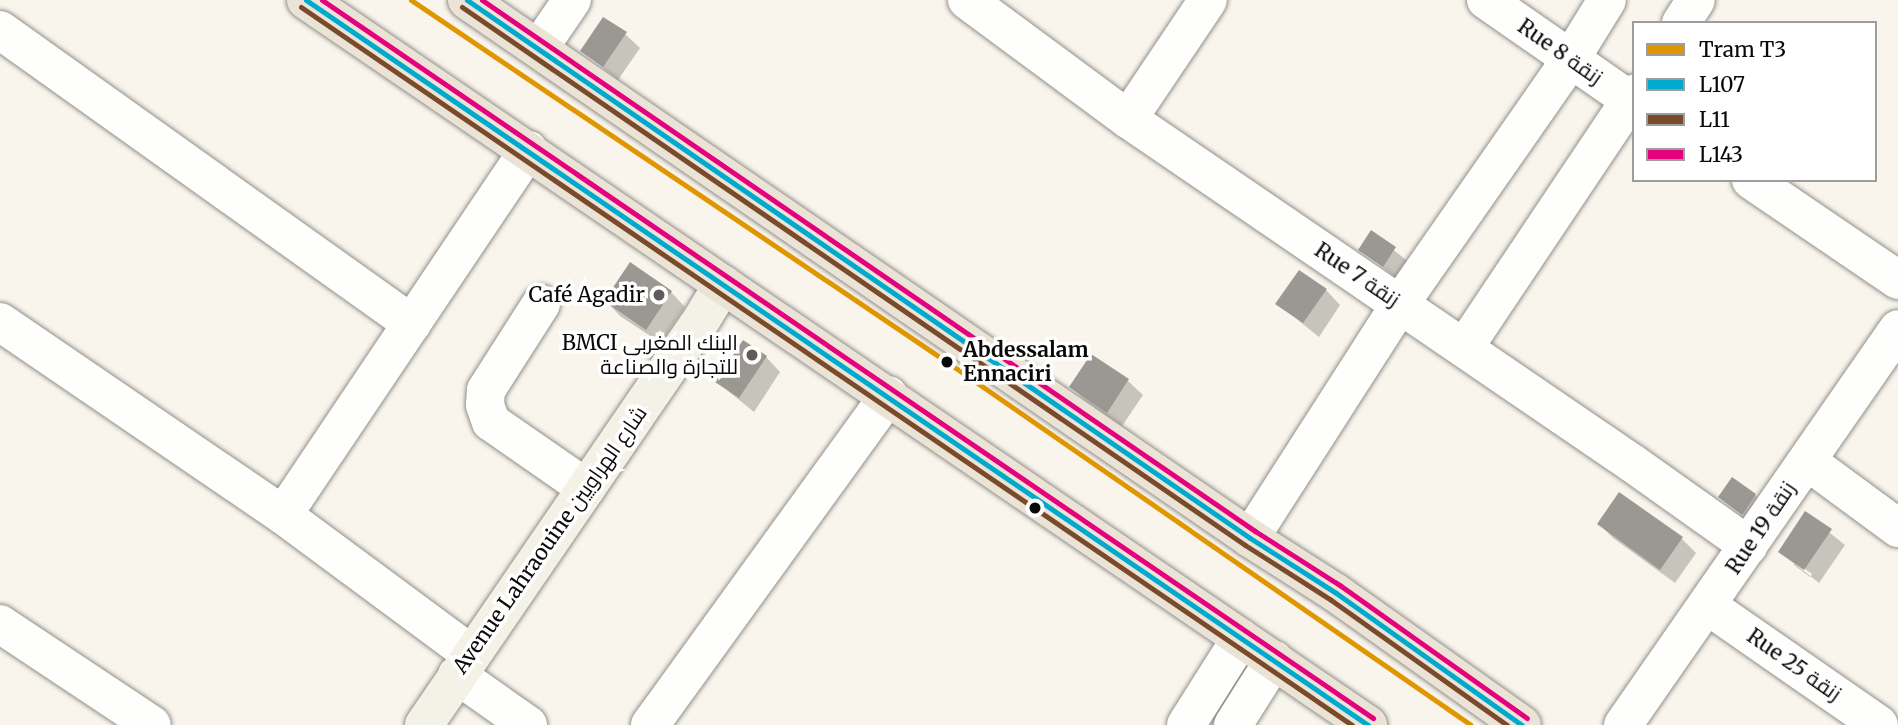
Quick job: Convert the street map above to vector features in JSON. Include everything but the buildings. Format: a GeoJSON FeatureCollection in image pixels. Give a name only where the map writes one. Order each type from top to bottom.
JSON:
{"type":"FeatureCollection","features":[{"type":"Feature","properties":{"kind":"main road"},"geometry":{"type":"LineString","coordinates":[[306,0],[890,395],[1042,504],[1368,725]]}},
{"type":"Feature","properties":{"kind":"main road"},"geometry":{"type":"LineString","coordinates":[[467,0],[1250,538],[1336,593],[1522,725]]}},
{"type":"Feature","properties":{"kind":"street"},"geometry":{"type":"LineString","coordinates":[[539,48],[572,0]]}},
{"type":"Feature","properties":{"kind":"street","name":"Rue 7 زنقة"},"geometry":{"type":"LineString","coordinates":[[967,0],[1128,119],[1749,546]]}},
{"type":"Feature","properties":{"kind":"street"},"geometry":{"type":"LineString","coordinates":[[1128,119],[1208,0]]}},
{"type":"Feature","properties":{"kind":"street","name":"Rue 8 زنقة"},"geometry":{"type":"LineString","coordinates":[[1486,0],[1570,60],[1632,99]]}},
{"type":"Feature","properties":{"kind":"street"},"geometry":{"type":"LineString","coordinates":[[1250,538],[1400,304],[1570,60],[1607,0]]}},
{"type":"Feature","properties":{"kind":"street"},"geometry":{"type":"LineString","coordinates":[[1682,21],[1696,0]]}},
{"type":"Feature","properties":{"kind":"street"},"geometry":{"type":"LineString","coordinates":[[0,30],[412,324]]}},
{"type":"Feature","properties":{"kind":"street"},"geometry":{"type":"LineString","coordinates":[[1464,348],[1632,99]]}},
{"type":"Feature","properties":{"kind":"street"},"geometry":{"type":"LineString","coordinates":[[283,515],[527,150]]}},
{"type":"Feature","properties":{"kind":"street"},"geometry":{"type":"LineString","coordinates":[[1754,182],[1898,280]]}},
{"type":"Feature","properties":{"kind":"street","name":"Avenue Lahraouine شارع الهراويين"},"geometry":{"type":"LineString","coordinates":[[424,725],[697,327],[723,284]]}},
{"type":"Feature","properties":{"kind":"street"},"geometry":{"type":"LineString","coordinates":[[541,304],[486,390],[485,405],[491,422],[586,488]]}},
{"type":"Feature","properties":{"kind":"street"},"geometry":{"type":"LineString","coordinates":[[0,322],[283,515],[464,664],[528,725]]}},
{"type":"Feature","properties":{"kind":"street","name":"Rue 19 زنقة"},"geometry":{"type":"LineString","coordinates":[[1623,725],[1898,329]]}},
{"type":"Feature","properties":{"kind":"street"},"geometry":{"type":"LineString","coordinates":[[650,725],[890,395]]}},
{"type":"Feature","properties":{"kind":"street"},"geometry":{"type":"LineString","coordinates":[[1807,461],[1898,528]]}},
{"type":"Feature","properties":{"kind":"street","name":"Rue 25 زنقة"},"geometry":{"type":"LineString","coordinates":[[1708,606],[1879,725]]}},
{"type":"Feature","properties":{"kind":"street"},"geometry":{"type":"LineString","coordinates":[[0,624],[152,725]]}},
{"type":"Feature","properties":{"kind":"street"},"geometry":{"type":"LineString","coordinates":[[1186,725],[1241,638]]}},
{"type":"Feature","properties":{"kind":"street"},"geometry":{"type":"LineString","coordinates":[[1233,725],[1274,660]]}},
{"type":"Feature","properties":{"kind":"tram line","name":"T3"},"geometry":{"type":"LineString","coordinates":[[411,0],[947,362],[1471,725]]}},
{"type":"Feature","properties":{"kind":"transit line","name":"L107"},"geometry":{"type":"LineString","coordinates":[[306,0],[1368,725]]}},
{"type":"Feature","properties":{"kind":"transit line","name":"L143"},"geometry":{"type":"LineString","coordinates":[[322,0],[1373,718]]}},
{"type":"Feature","properties":{"kind":"transit line","name":"L107"},"geometry":{"type":"LineString","coordinates":[[467,0],[1250,538],[1336,593],[1522,725]]}},
{"type":"Feature","properties":{"kind":"transit line","name":"L143"},"geometry":{"type":"LineString","coordinates":[[482,0],[1255,531],[1341,586],[1527,718]]}},
{"type":"Feature","properties":{"kind":"transit line","name":"L11"},"geometry":{"type":"LineString","coordinates":[[301,7],[1352,725]]}},
{"type":"Feature","properties":{"kind":"transit line","name":"L11"},"geometry":{"type":"LineString","coordinates":[[462,7],[1245,545],[1331,600],[1507,725]]}},
{"type":"Feature","properties":{"kind":"place","name":"Café Agadir"},"geometry":{"type":"Point","coordinates":[659,295]}},
{"type":"Feature","properties":{"kind":"place","name":"BMCI البنك المغربي للتجارة والصناعة"},"geometry":{"type":"Point","coordinates":[752,355]}},
{"type":"Feature","properties":{"kind":"place","name":"Abdessalam Ennaciri"},"geometry":{"type":"Point","coordinates":[947,362]}}]}
